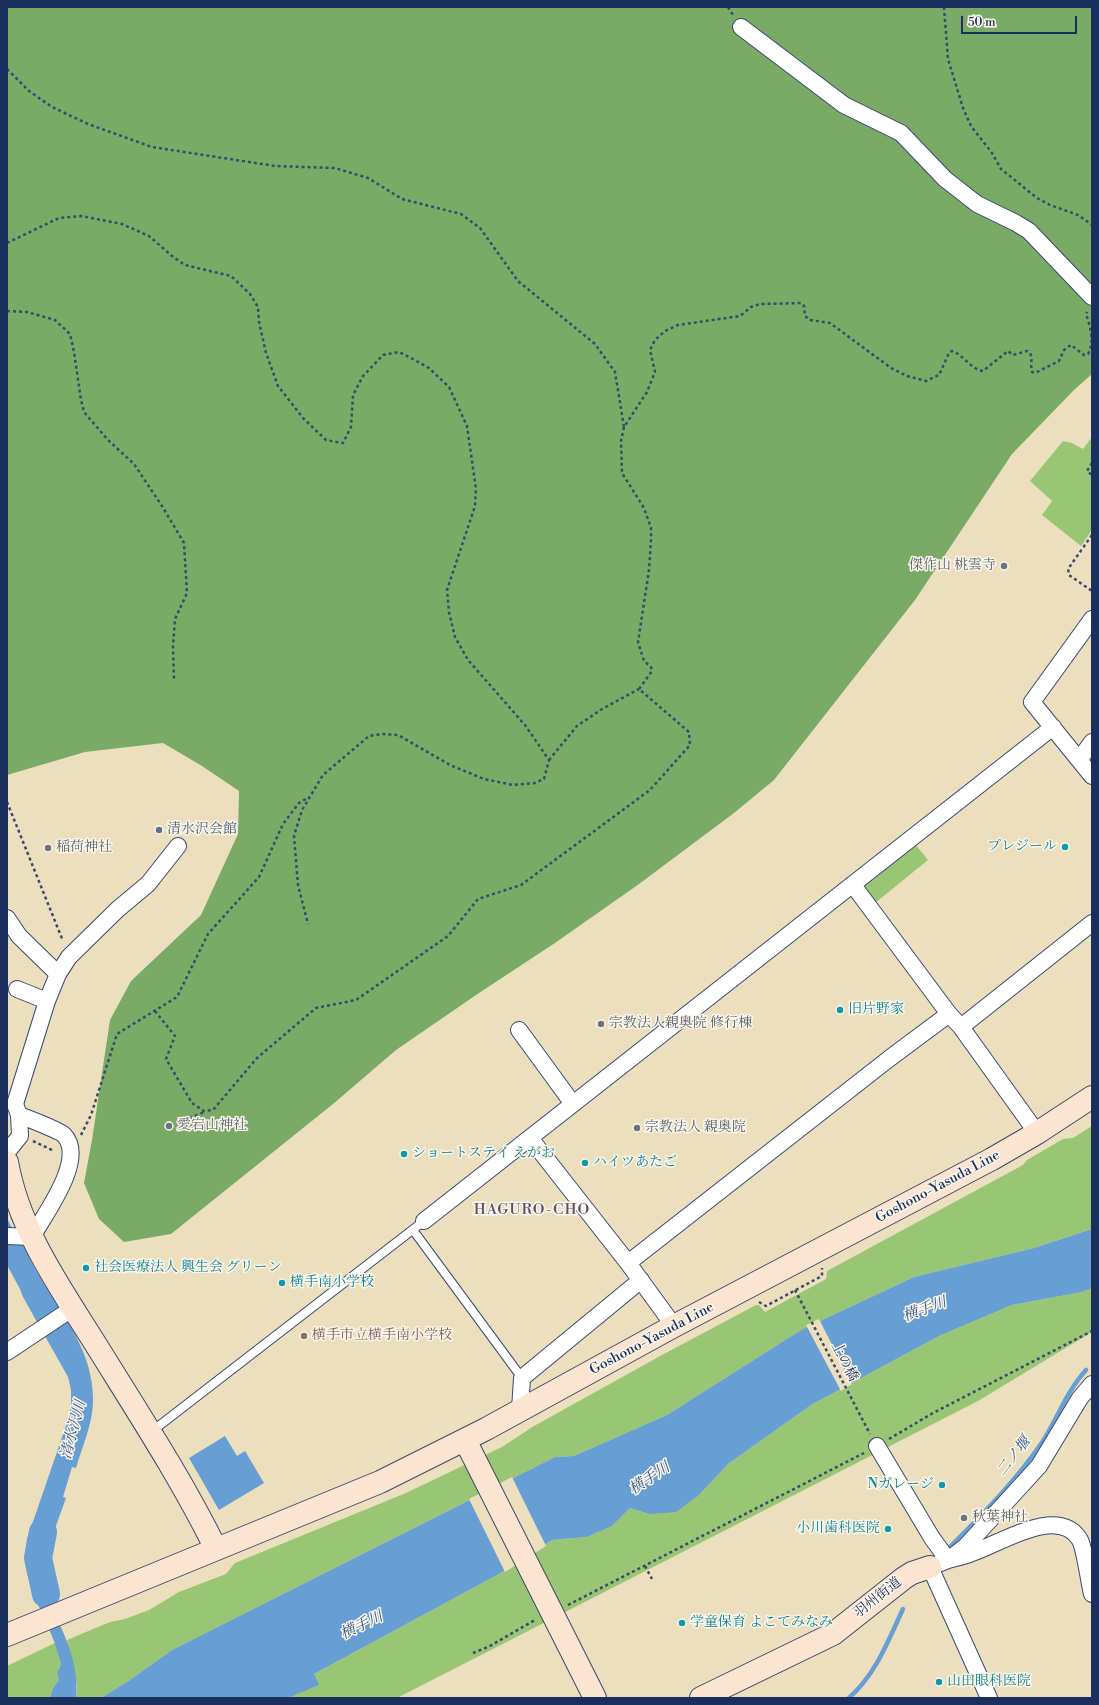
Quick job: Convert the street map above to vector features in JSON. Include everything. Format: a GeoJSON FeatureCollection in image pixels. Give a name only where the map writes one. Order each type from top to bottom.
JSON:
{"type":"FeatureCollection","features":[{"type":"Feature","properties":{"kind":"street"},"geometry":{"type":"LineString","coordinates":[[741,27],[844,105],[901,133],[945,179],[977,204],[1016,222],[1029,231],[1092,297]]}},
{"type":"Feature","properties":{"kind":"street"},"geometry":{"type":"LineString","coordinates":[[1092,619],[1032,702],[1092,776]]}},
{"type":"Feature","properties":{"kind":"street"},"geometry":{"type":"LineString","coordinates":[[418,1226],[1053,727]]}},
{"type":"Feature","properties":{"kind":"street"},"geometry":{"type":"LineString","coordinates":[[1079,760],[1092,742]]}},
{"type":"Feature","properties":{"kind":"street"},"geometry":{"type":"LineString","coordinates":[[7,1152],[20,1136],[19,1115],[15,1104],[47,1001],[58,974],[69,957],[118,909],[148,884],[178,846]]}},
{"type":"Feature","properties":{"kind":"street"},"geometry":{"type":"LineString","coordinates":[[853,885],[949,1014],[962,1027],[1037,1133]]}},
{"type":"Feature","properties":{"kind":"street"},"geometry":{"type":"LineString","coordinates":[[7,918],[19,936],[58,974]]}},
{"type":"Feature","properties":{"kind":"street"},"geometry":{"type":"LineString","coordinates":[[962,1027],[1092,922]]}},
{"type":"Feature","properties":{"kind":"street"},"geometry":{"type":"LineString","coordinates":[[17,989],[47,1001]]}},
{"type":"Feature","properties":{"kind":"street"},"geometry":{"type":"LineString","coordinates":[[628,1263],[883,1063],[949,1014]]}},
{"type":"Feature","properties":{"kind":"street"},"geometry":{"type":"LineString","coordinates":[[519,1030],[573,1104]]}},
{"type":"Feature","properties":{"kind":"street","name":"Goshono-Yasuda Line"},"geometry":{"type":"LineString","coordinates":[[7,1635],[380,1482],[465,1440],[674,1326],[978,1166],[1037,1133],[1092,1097]]}},
{"type":"Feature","properties":{"kind":"street"},"geometry":{"type":"LineString","coordinates":[[19,1115],[64,1135],[69,1145],[71,1158],[65,1180],[20,1237]]}},
{"type":"Feature","properties":{"kind":"street"},"geometry":{"type":"LineString","coordinates":[[530,1138],[628,1263],[674,1326]]}},
{"type":"Feature","properties":{"kind":"street"},"geometry":{"type":"LineString","coordinates":[[7,1162],[20,1237],[151,1432],[216,1549]]}},
{"type":"Feature","properties":{"kind":"street"},"geometry":{"type":"LineString","coordinates":[[520,1410],[522,1378],[641,1280]]}},
{"type":"Feature","properties":{"kind":"street"},"geometry":{"type":"LineString","coordinates":[[7,1352],[70,1310]]}},
{"type":"Feature","properties":{"kind":"street"},"geometry":{"type":"LineString","coordinates":[[939,1564],[966,1546],[1039,1466],[1080,1398],[1092,1384]]}},
{"type":"Feature","properties":{"kind":"street"},"geometry":{"type":"LineString","coordinates":[[465,1440],[595,1698]]}},
{"type":"Feature","properties":{"kind":"street"},"geometry":{"type":"LineString","coordinates":[[874,1441],[932,1538],[939,1564],[989,1698]]}},
{"type":"Feature","properties":{"kind":"street"},"geometry":{"type":"LineString","coordinates":[[939,1564],[972,1553],[1013,1534],[1030,1529],[1060,1525],[1073,1532],[1081,1542],[1092,1593]]}},
{"type":"Feature","properties":{"kind":"street","name":"羽州街道"},"geometry":{"type":"LineString","coordinates":[[701,1698],[833,1634],[904,1578],[912,1573],[939,1564]]}},
{"type":"Feature","properties":{"kind":"lane"},"geometry":{"type":"LineString","coordinates":[[151,1432],[418,1226],[522,1378]]}},
{"type":"Feature","properties":{"kind":"path"},"geometry":{"type":"LineString","coordinates":[[944,7],[948,59],[963,108],[971,126],[992,153],[1001,169],[1037,198],[1050,205],[1078,215],[1092,225]]}},
{"type":"Feature","properties":{"kind":"path"},"geometry":{"type":"LineString","coordinates":[[7,69],[29,91],[52,107],[88,124],[152,147],[275,166],[335,168],[368,178],[402,199],[461,214],[480,228],[518,281],[595,344],[614,372],[624,427]]}},
{"type":"Feature","properties":{"kind":"path"},"geometry":{"type":"LineString","coordinates":[[7,243],[59,218],[80,216],[122,224],[149,236],[185,265],[231,276],[250,294],[258,307],[259,322],[266,353],[278,386],[303,418],[326,440],[343,443],[351,427],[353,395],[363,376],[383,355],[399,352],[429,368],[449,387],[467,426],[476,489],[475,506],[447,590],[449,612],[455,637],[468,660],[525,725],[549,760]]}},
{"type":"Feature","properties":{"kind":"path"},"geometry":{"type":"LineString","coordinates":[[308,924],[298,885],[294,836],[302,810],[323,775],[369,736],[382,734],[398,735],[423,751],[464,772],[484,779],[513,785],[535,783],[544,779],[549,760],[577,726],[602,709],[639,689],[652,671],[651,667],[644,662],[638,642],[649,570],[652,540],[651,528],[644,508],[622,473],[620,441],[624,427],[647,392],[656,372],[650,350],[656,340],[665,331],[678,325],[740,316],[751,307],[760,304],[801,303],[804,306],[805,316],[810,320],[830,323],[891,368],[907,376],[926,381],[939,375],[949,353],[952,351],[958,353],[977,370],[983,371],[1008,351],[1013,355],[1027,351],[1030,352],[1032,356],[1031,368],[1032,372],[1035,373],[1059,361],[1064,350],[1071,345],[1084,355],[1088,354],[1091,349],[1091,330],[1086,314],[1088,311],[1092,314]]}},
{"type":"Feature","properties":{"kind":"path"},"geometry":{"type":"LineString","coordinates":[[7,311],[27,312],[55,320],[70,334],[84,412],[108,440],[134,464],[184,543],[187,593],[175,619],[173,646],[174,679]]}},
{"type":"Feature","properties":{"kind":"path"},"geometry":{"type":"LineString","coordinates":[[1092,463],[1087,471],[1092,475]]}},
{"type":"Feature","properties":{"kind":"path"},"geometry":{"type":"LineString","coordinates":[[1092,535],[1068,569],[1069,575],[1092,591]]}},
{"type":"Feature","properties":{"kind":"path"},"geometry":{"type":"LineString","coordinates":[[184,1121],[204,1111],[213,1110],[257,1058],[316,1008],[356,1000],[448,936],[478,899],[521,885],[650,790],[690,745],[689,732],[639,689]]}},
{"type":"Feature","properties":{"kind":"path"},"geometry":{"type":"LineString","coordinates":[[20,1136],[71,1158],[91,1115],[117,1034],[177,997],[208,934],[259,877],[284,824],[299,803],[310,797]]}},
{"type":"Feature","properties":{"kind":"path"},"geometry":{"type":"LineString","coordinates":[[7,802],[69,957]]}},
{"type":"Feature","properties":{"kind":"path"},"geometry":{"type":"LineString","coordinates":[[155,1011],[175,1036],[166,1058],[192,1103],[204,1111]]}},
{"type":"Feature","properties":{"kind":"path"},"geometry":{"type":"LineString","coordinates":[[757,1301],[766,1306],[822,1276],[823,1267]]}},
{"type":"Feature","properties":{"kind":"path","name":"上の橋"},"geometry":{"type":"LineString","coordinates":[[795,1290],[874,1441]]}},
{"type":"Feature","properties":{"kind":"path"},"geometry":{"type":"LineString","coordinates":[[473,1653],[488,1647],[551,1609],[645,1566],[874,1441],[933,1413],[1092,1331]]}},
{"type":"Feature","properties":{"kind":"path"},"geometry":{"type":"LineString","coordinates":[[645,1566],[652,1579]]}},
{"type":"Feature","properties":{"kind":"green space"},"geometry":{"type":"Polygon","coordinates":[[[7,7],[1092,7],[1092,374],[1074,390],[1012,454],[915,600],[774,780],[734,813],[639,884],[555,943],[396,1050],[333,1104],[171,1234],[124,1242],[99,1219],[84,1183],[110,1020],[131,981],[201,915],[238,834],[239,791],[202,766],[163,743],[85,752],[7,775],[7,7]]]}},
{"type":"Feature","properties":{"kind":"green space"},"geometry":{"type":"Polygon","coordinates":[[[1092,437],[1092,530],[1081,546],[1042,515],[1052,501],[1030,481],[1063,441],[1072,443],[1083,449],[1092,437]]]}},
{"type":"Feature","properties":{"kind":"green space"},"geometry":{"type":"Polygon","coordinates":[[[915,844],[928,860],[875,903],[863,887],[915,844]]]}},
{"type":"Feature","properties":{"kind":"green space"},"geometry":{"type":"Polygon","coordinates":[[[1092,1126],[1092,1229],[1034,1248],[914,1277],[801,1330],[667,1415],[574,1456],[555,1457],[172,1650],[130,1680],[101,1698],[76,1698],[77,1686],[67,1640],[110,1622],[125,1619],[149,1610],[179,1592],[226,1574],[235,1563],[406,1493],[502,1447],[534,1426],[756,1305],[759,1305],[765,1312],[826,1279],[827,1271],[1023,1165],[1027,1160],[1063,1139],[1073,1138],[1092,1126]]]}},
{"type":"Feature","properties":{"kind":"green space"},"geometry":{"type":"Polygon","coordinates":[[[1092,1288],[1092,1332],[978,1401],[397,1698],[288,1698],[318,1685],[314,1674],[497,1575],[552,1540],[587,1537],[612,1526],[630,1508],[649,1514],[699,1495],[728,1464],[811,1405],[939,1336],[1012,1305],[1082,1292],[1092,1288]]]}},
{"type":"Feature","properties":{"kind":"green space"},"geometry":{"type":"Polygon","coordinates":[[[55,1643],[59,1652],[61,1665],[57,1672],[59,1680],[53,1688],[50,1698],[7,1698],[7,1666],[55,1643]]]}},
{"type":"Feature","properties":{"kind":"water"},"geometry":{"type":"Polygon","coordinates":[[[7,1218],[36,1270],[76,1335],[83,1351],[92,1383],[93,1409],[87,1435],[76,1468],[72,1467],[63,1497],[66,1498],[44,1559],[43,1568],[35,1569],[37,1582],[42,1589],[67,1641],[75,1669],[76,1698],[50,1698],[53,1688],[59,1680],[57,1672],[61,1665],[57,1649],[32,1588],[27,1572],[26,1556],[27,1539],[68,1420],[71,1405],[71,1390],[68,1377],[23,1297],[7,1265],[7,1218]]]}},
{"type":"Feature","properties":{"kind":"water","name":"横手川"},"geometry":{"type":"Polygon","coordinates":[[[1092,1229],[1092,1288],[1082,1292],[1012,1305],[939,1336],[811,1405],[728,1464],[699,1495],[676,1512],[649,1514],[630,1508],[612,1526],[587,1537],[552,1540],[497,1575],[314,1674],[319,1685],[288,1698],[101,1698],[130,1680],[172,1650],[555,1457],[574,1456],[667,1415],[801,1330],[914,1277],[1034,1248],[1092,1229]]]}},
{"type":"Feature","properties":{"kind":"water"},"geometry":{"type":"Polygon","coordinates":[[[225,1436],[237,1456],[245,1451],[264,1483],[219,1510],[189,1458],[225,1436]]]}},
{"type":"Feature","properties":{"kind":"pier"},"geometry":{"type":"Polygon","coordinates":[[[819,1319],[852,1384],[841,1391],[806,1325],[819,1319]]]}},
{"type":"Feature","properties":{"kind":"pier"},"geometry":{"type":"Polygon","coordinates":[[[512,1477],[546,1546],[505,1572],[469,1499],[512,1477]]]}},
{"type":"Feature","properties":{"kind":"waterway","name":"二ノ堰"},"geometry":{"type":"LineString","coordinates":[[948,1549],[998,1497],[1033,1456],[1073,1387],[1086,1370]]}},
{"type":"Feature","properties":{"kind":"waterway","name":"清水沢川"},"geometry":{"type":"LineString","coordinates":[[43,1532],[38,1558],[46,1594]]}},
{"type":"Feature","properties":{"kind":"waterway","name":"二ノ堰"},"geometry":{"type":"LineString","coordinates":[[849,1698],[874,1668],[903,1609]]}},
{"type":"Feature","properties":{"kind":"place","name":"傑作山 桃雲寺"},"geometry":{"type":"Point","coordinates":[1004,566]}},
{"type":"Feature","properties":{"kind":"place","name":"清水沢会館"},"geometry":{"type":"Point","coordinates":[159,830]}},
{"type":"Feature","properties":{"kind":"place","name":"プレジール"},"geometry":{"type":"Point","coordinates":[1065,847]}},
{"type":"Feature","properties":{"kind":"place","name":"稲荷神社"},"geometry":{"type":"Point","coordinates":[48,848]}},
{"type":"Feature","properties":{"kind":"place","name":"旧片野家"},"geometry":{"type":"Point","coordinates":[840,1010]}},
{"type":"Feature","properties":{"kind":"place","name":"宗教法人親奥院 修行棟"},"geometry":{"type":"Point","coordinates":[601,1024]}},
{"type":"Feature","properties":{"kind":"place","name":"愛宕山神社"},"geometry":{"type":"Point","coordinates":[169,1126]}},
{"type":"Feature","properties":{"kind":"place","name":"宗教法人 親奥院"},"geometry":{"type":"Point","coordinates":[637,1128]}},
{"type":"Feature","properties":{"kind":"place","name":"ショートステイ えがお"},"geometry":{"type":"Point","coordinates":[404,1154]}},
{"type":"Feature","properties":{"kind":"place","name":"ハイツあたご"},"geometry":{"type":"Point","coordinates":[585,1163]}},
{"type":"Feature","properties":{"kind":"place","name":"社会医療法人 興生会 グリーン"},"geometry":{"type":"Point","coordinates":[86,1268]}},
{"type":"Feature","properties":{"kind":"place","name":"横手南小学校"},"geometry":{"type":"Point","coordinates":[282,1283]}},
{"type":"Feature","properties":{"kind":"place","name":"横手市立横手南小学校"},"geometry":{"type":"Point","coordinates":[304,1336]}},
{"type":"Feature","properties":{"kind":"place","name":"Nガレージ"},"geometry":{"type":"Point","coordinates":[942,1485]}},
{"type":"Feature","properties":{"kind":"place","name":"秋葉神社"},"geometry":{"type":"Point","coordinates":[964,1518]}},
{"type":"Feature","properties":{"kind":"place","name":"小川歯科医院"},"geometry":{"type":"Point","coordinates":[888,1529]}},
{"type":"Feature","properties":{"kind":"place","name":"学童保育 よこてみなみ"},"geometry":{"type":"Point","coordinates":[682,1623]}},
{"type":"Feature","properties":{"kind":"place","name":"山田眼科医院"},"geometry":{"type":"Point","coordinates":[939,1682]}},
{"type":"Feature","properties":{"kind":"district","name":"HAGURO-CHO"},"geometry":{"type":"Point","coordinates":[532,1210]}}]}
